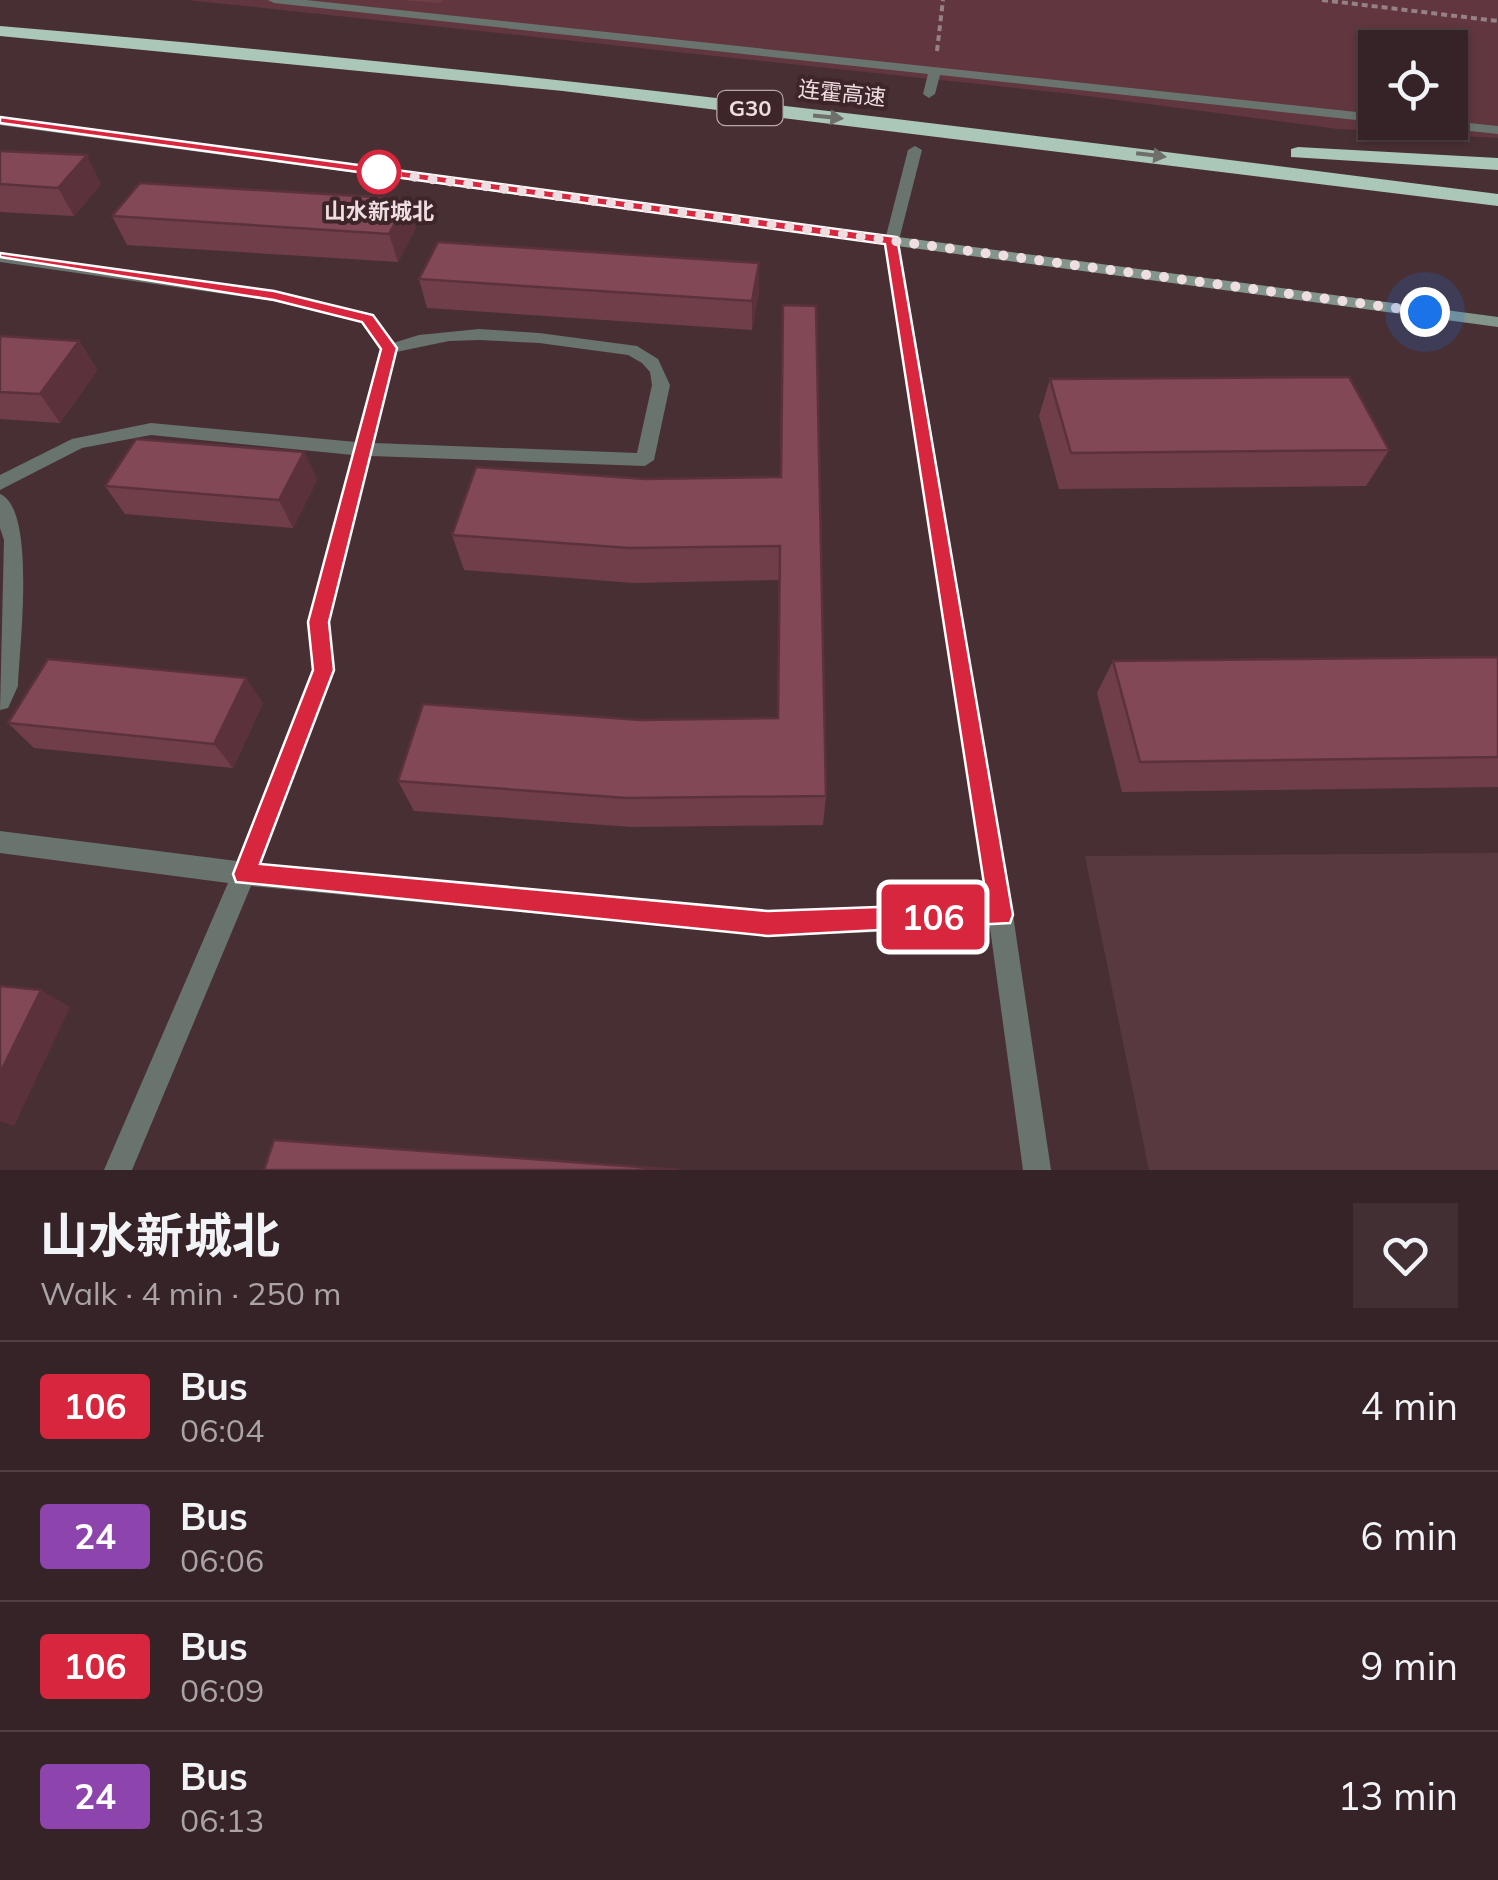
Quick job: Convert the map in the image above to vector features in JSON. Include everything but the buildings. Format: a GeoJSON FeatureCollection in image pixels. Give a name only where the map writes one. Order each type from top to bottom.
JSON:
{"type":"FeatureCollection","features":[{"type":"Feature","properties":{"kind":"highway","name":"连霍高速"},"geometry":{"type":"LineString","coordinates":[[0,16],[255,35],[1022,118],[1498,179]]}},
{"type":"Feature","properties":{"kind":"highway","name":"连霍高速"},"geometry":{"type":"LineString","coordinates":[[0,31],[247,50],[983,134],[1498,200]]}},
{"type":"Feature","properties":{"kind":"highway"},"geometry":{"type":"LineString","coordinates":[[1298,153],[1498,164]]}},
{"type":"Feature","properties":{"kind":"street"},"geometry":{"type":"LineString","coordinates":[[274,0],[1358,116]]}},
{"type":"Feature","properties":{"kind":"street"},"geometry":{"type":"LineString","coordinates":[[929,94],[935,72]]}},
{"type":"Feature","properties":{"kind":"street"},"geometry":{"type":"LineString","coordinates":[[0,121],[1498,322]]}},
{"type":"Feature","properties":{"kind":"street"},"geometry":{"type":"LineString","coordinates":[[1468,127],[1498,130]]}},
{"type":"Feature","properties":{"kind":"street"},"geometry":{"type":"LineString","coordinates":[[915,150],[892,240],[1001,915],[1037,1170]]}},
{"type":"Feature","properties":{"kind":"street"},"geometry":{"type":"LineString","coordinates":[[0,257],[274,296],[367,318],[389,348]]}},
{"type":"Feature","properties":{"kind":"street"},"geometry":{"type":"LineString","coordinates":[[0,483],[78,443],[151,428],[361,449],[645,460],[662,385],[654,364],[631,350],[488,332],[455,332],[389,348]]}},
{"type":"Feature","properties":{"kind":"street"},"geometry":{"type":"LineString","coordinates":[[118,1170],[244,874],[324,670],[318,622],[389,348]]}},
{"type":"Feature","properties":{"kind":"street"},"geometry":{"type":"LineString","coordinates":[[0,501],[14,540],[7,686],[0,701]]}},
{"type":"Feature","properties":{"kind":"street"},"geometry":{"type":"LineString","coordinates":[[0,842],[244,874],[768,924],[1001,915]]}},
{"type":"Feature","properties":{"kind":"path"},"geometry":{"type":"LineString","coordinates":[[935,72],[944,0]]}},
{"type":"Feature","properties":{"kind":"path"},"geometry":{"type":"LineString","coordinates":[[1322,0],[1498,20]]}},
{"type":"Feature","properties":{"kind":"shaded area"},"geometry":{"type":"Polygon","coordinates":[[[187,0],[1498,0],[1498,138],[1468,136],[1468,30],[1358,30],[1358,130],[1072,94],[187,0]]]}},
{"type":"Feature","properties":{"kind":"shaded area"},"geometry":{"type":"Polygon","coordinates":[[[1498,853],[1498,1170],[1149,1170],[1085,856],[1498,853]]]}},
{"type":"Feature","properties":{"kind":"bus line","name":"106"},"geometry":{"type":"LineString","coordinates":[[0,121],[892,240],[1001,915],[768,924],[244,874],[324,670],[318,622],[389,348],[367,318],[274,296],[0,257]]}},
{"type":"Feature","properties":{"kind":"place","name":"山水新城北"},"geometry":{"type":"Point","coordinates":[379,172]}},
{"type":"Feature","properties":{"kind":"route"},"geometry":{"type":"LineString","coordinates":[[379,172],[1425,312]]}}]}
